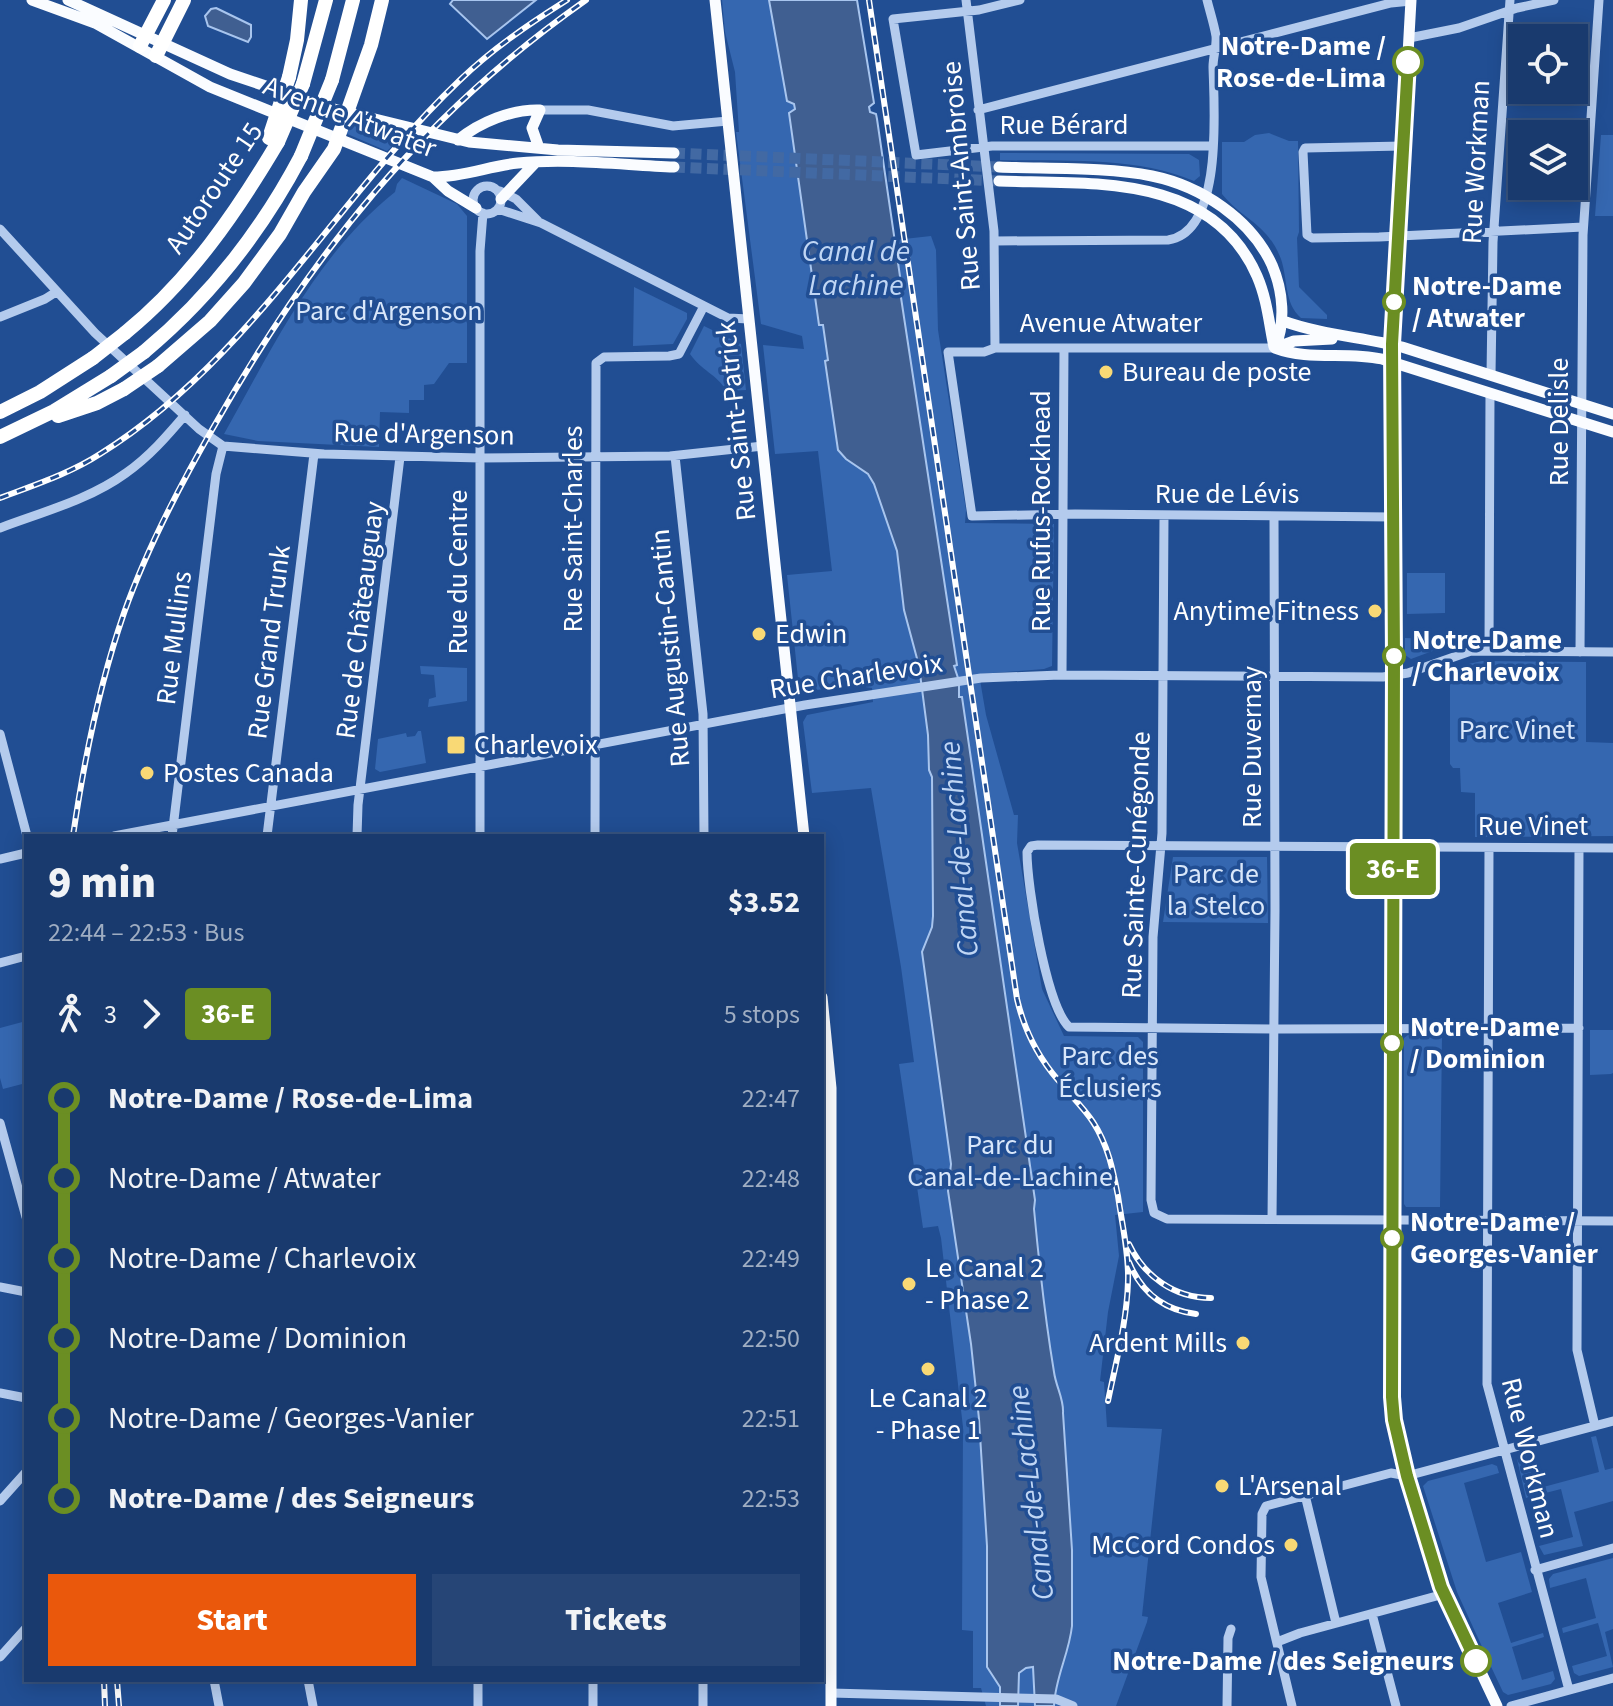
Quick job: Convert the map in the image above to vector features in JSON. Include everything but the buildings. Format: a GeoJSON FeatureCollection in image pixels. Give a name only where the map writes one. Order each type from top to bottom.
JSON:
{"type":"FeatureCollection","features":[{"type":"Feature","properties":{"kind":"highway"},"geometry":{"type":"LineString","coordinates":[[143,41],[164,0]]}},
{"type":"Feature","properties":{"kind":"highway"},"geometry":{"type":"LineString","coordinates":[[159,50],[184,0]]}},
{"type":"Feature","properties":{"kind":"highway"},"geometry":{"type":"LineString","coordinates":[[274,140],[297,40],[301,0]]}},
{"type":"Feature","properties":{"kind":"highway","name":"Autoroute 15"},"geometry":{"type":"LineString","coordinates":[[0,412],[40,392],[125,333],[187,274],[220,234],[250,190],[303,84],[326,0]]}},
{"type":"Feature","properties":{"kind":"highway","name":"Autoroute 15"},"geometry":{"type":"LineString","coordinates":[[0,437],[54,411],[144,352],[196,305],[236,259],[269,213],[301,156],[332,80],[353,0]]}},
{"type":"Feature","properties":{"kind":"highway"},"geometry":{"type":"LineString","coordinates":[[16,430],[97,403],[124,389],[158,366],[197,333],[244,283],[280,234],[311,180],[334,149],[371,45],[382,0]]}},
{"type":"Feature","properties":{"kind":"main road","name":"Avenue Atwater"},"geometry":{"type":"LineString","coordinates":[[32,0],[143,41]]}},
{"type":"Feature","properties":{"kind":"main road","name":"Avenue Atwater"},"geometry":{"type":"LineString","coordinates":[[68,0],[159,50],[210,87],[433,177],[460,176],[504,165],[536,162],[674,167]]}},
{"type":"Feature","properties":{"kind":"main road","name":"Rue Saint-Patrick"},"geometry":{"type":"LineString","coordinates":[[715,0],[804,834]]}},
{"type":"Feature","properties":{"kind":"main road"},"geometry":{"type":"LineString","coordinates":[[1411,1],[1392,344],[1393,1412],[1407,1476],[1444,1594],[1497,1706]]}},
{"type":"Feature","properties":{"kind":"main road","name":"Avenue Atwater"},"geometry":{"type":"LineString","coordinates":[[159,50],[262,87],[458,140],[539,148],[674,153]]}},
{"type":"Feature","properties":{"kind":"main road"},"geometry":{"type":"LineString","coordinates":[[458,140],[469,131],[507,115],[540,110],[532,128],[539,148]]}},
{"type":"Feature","properties":{"kind":"main road"},"geometry":{"type":"LineString","coordinates":[[505,196],[536,162]]}},
{"type":"Feature","properties":{"kind":"main road"},"geometry":{"type":"LineString","coordinates":[[999,167],[1144,175],[1172,182],[1205,197],[1240,221],[1260,244],[1276,277],[1283,321],[1275,348]]}},
{"type":"Feature","properties":{"kind":"main road"},"geometry":{"type":"LineString","coordinates":[[433,177],[448,191],[480,210]]}},
{"type":"Feature","properties":{"kind":"main road"},"geometry":{"type":"LineString","coordinates":[[999,181],[1135,187],[1165,195],[1199,211],[1228,234],[1251,265],[1264,295],[1275,348]]}},
{"type":"Feature","properties":{"kind":"main road","name":"Avenue Atwater"},"geometry":{"type":"LineString","coordinates":[[1283,321],[1341,337],[1392,344],[1613,414]]}},
{"type":"Feature","properties":{"kind":"main road","name":"Avenue Atwater"},"geometry":{"type":"LineString","coordinates":[[1275,348],[1294,341],[1341,337]]}},
{"type":"Feature","properties":{"kind":"main road","name":"Avenue Atwater"},"geometry":{"type":"LineString","coordinates":[[1275,348],[1294,355],[1354,355],[1392,362],[1613,432]]}},
{"type":"Feature","properties":{"kind":"main road"},"geometry":{"type":"LineString","coordinates":[[824,1038],[831,1706]]}},
{"type":"Feature","properties":{"kind":"street"},"geometry":{"type":"LineString","coordinates":[[966,5],[981,10],[1020,0]]}},
{"type":"Feature","properties":{"kind":"street"},"geometry":{"type":"LineString","coordinates":[[995,241],[1174,239],[1186,232],[1199,211],[1212,174],[1215,34],[1207,0]]}},
{"type":"Feature","properties":{"kind":"street"},"geometry":{"type":"LineString","coordinates":[[1409,38],[1459,28],[1510,6],[1554,0]]}},
{"type":"Feature","properties":{"kind":"street","name":"Rue Delisle"},"geometry":{"type":"LineString","coordinates":[[1580,652],[1583,227],[1599,0]]}},
{"type":"Feature","properties":{"kind":"street"},"geometry":{"type":"LineString","coordinates":[[978,110],[1391,3],[1411,1]]}},
{"type":"Feature","properties":{"kind":"street","name":"Rue Bérard"},"geometry":{"type":"LineString","coordinates":[[966,5],[893,19],[916,155],[984,148],[1213,146]]}},
{"type":"Feature","properties":{"kind":"street","name":"Rue Saint-Ambroise"},"geometry":{"type":"LineString","coordinates":[[966,5],[995,241],[995,348]]}},
{"type":"Feature","properties":{"kind":"street","name":"Rue Workman"},"geometry":{"type":"LineString","coordinates":[[1491,375],[1493,231],[1510,6]]}},
{"type":"Feature","properties":{"kind":"street"},"geometry":{"type":"LineString","coordinates":[[540,110],[588,110],[673,126],[728,121]]}},
{"type":"Feature","properties":{"kind":"street"},"geometry":{"type":"LineString","coordinates":[[1403,146],[1310,146],[1304,150],[1306,234],[1312,238],[1398,236],[1583,227]]}},
{"type":"Feature","properties":{"kind":"street"},"geometry":{"type":"LineString","coordinates":[[505,196],[492,213],[480,210],[474,198],[478,189],[488,186],[505,196],[541,223],[731,319],[749,319]]}},
{"type":"Feature","properties":{"kind":"street"},"geometry":{"type":"LineString","coordinates":[[505,196],[541,223]]}},
{"type":"Feature","properties":{"kind":"street","name":"Rue du Centre"},"geometry":{"type":"LineString","coordinates":[[480,210],[480,834]]}},
{"type":"Feature","properties":{"kind":"street"},"geometry":{"type":"LineString","coordinates":[[0,229],[56,292],[119,355],[223,446]]}},
{"type":"Feature","properties":{"kind":"street"},"geometry":{"type":"LineString","coordinates":[[0,317],[56,292]]}},
{"type":"Feature","properties":{"kind":"street","name":"Rue Saint-Charles"},"geometry":{"type":"LineString","coordinates":[[595,834],[597,361],[602,357],[679,354],[704,306]]}},
{"type":"Feature","properties":{"kind":"street","name":"Avenue Atwater"},"geometry":{"type":"LineString","coordinates":[[972,516],[948,352],[984,352],[995,348],[1275,348]]}},
{"type":"Feature","properties":{"kind":"street","name":"Rue Rufus-Rockhead"},"geometry":{"type":"LineString","coordinates":[[1062,675],[1064,348]]}},
{"type":"Feature","properties":{"kind":"street"},"geometry":{"type":"LineString","coordinates":[[1489,650],[1490,393]]}},
{"type":"Feature","properties":{"kind":"street"},"geometry":{"type":"LineString","coordinates":[[0,528],[93,493],[117,479],[147,456],[185,415]]}},
{"type":"Feature","properties":{"kind":"street","name":"Rue d'Argenson"},"geometry":{"type":"LineString","coordinates":[[223,446],[314,454],[480,458],[675,456],[763,446]]}},
{"type":"Feature","properties":{"kind":"street","name":"Rue Mullins"},"geometry":{"type":"LineString","coordinates":[[172,831],[216,474],[223,446]]}},
{"type":"Feature","properties":{"kind":"street","name":"Rue Grand Trunk"},"geometry":{"type":"LineString","coordinates":[[267,834],[314,454]]}},
{"type":"Feature","properties":{"kind":"street","name":"Rue Augustin-Cantin"},"geometry":{"type":"LineString","coordinates":[[675,456],[704,724],[704,834]]}},
{"type":"Feature","properties":{"kind":"street","name":"Rue de Châteauguay"},"geometry":{"type":"LineString","coordinates":[[357,834],[400,457]]}},
{"type":"Feature","properties":{"kind":"street","name":"Rue de Lévis"},"geometry":{"type":"LineString","coordinates":[[972,516],[1392,517]]}},
{"type":"Feature","properties":{"kind":"street","name":"Rue Sainte-Cunégonde"},"geometry":{"type":"LineString","coordinates":[[1164,516],[1161,846],[1153,937],[1151,1200],[1155,1215],[1167,1219],[1272,1219]]}},
{"type":"Feature","properties":{"kind":"street","name":"Rue Duvernay"},"geometry":{"type":"LineString","coordinates":[[1272,1219],[1274,516]]}},
{"type":"Feature","properties":{"kind":"street","name":"Rue Charlevoix"},"geometry":{"type":"LineString","coordinates":[[137,834],[172,831],[271,806],[704,724],[959,681],[1001,676],[1062,675],[1394,675],[1408,673],[1462,652],[1613,652]]}},
{"type":"Feature","properties":{"kind":"street"},"geometry":{"type":"LineString","coordinates":[[0,734],[26,834]]}},
{"type":"Feature","properties":{"kind":"street","name":"Rue Vinet"},"geometry":{"type":"LineString","coordinates":[[1152,1028],[1068,1026],[1048,986],[1026,854],[1033,846],[1613,848]]}},
{"type":"Feature","properties":{"kind":"street","name":"Rue Workman"},"geometry":{"type":"LineString","coordinates":[[1489,848],[1486,1378],[1569,1690]]}},
{"type":"Feature","properties":{"kind":"street"},"geometry":{"type":"LineString","coordinates":[[1579,848],[1578,1356],[1595,1426]]}},
{"type":"Feature","properties":{"kind":"street"},"geometry":{"type":"LineString","coordinates":[[0,859],[24,853]]}},
{"type":"Feature","properties":{"kind":"street"},"geometry":{"type":"LineString","coordinates":[[0,963],[24,957]]}},
{"type":"Feature","properties":{"kind":"street"},"geometry":{"type":"LineString","coordinates":[[1152,1028],[1579,1028]]}},
{"type":"Feature","properties":{"kind":"street"},"geometry":{"type":"LineString","coordinates":[[0,1123],[24,1210]]}},
{"type":"Feature","properties":{"kind":"street"},"geometry":{"type":"LineString","coordinates":[[1272,1219],[1613,1221]]}},
{"type":"Feature","properties":{"kind":"street"},"geometry":{"type":"LineString","coordinates":[[0,1287],[24,1292]]}},
{"type":"Feature","properties":{"kind":"street"},"geometry":{"type":"LineString","coordinates":[[0,1393],[24,1398]]}},
{"type":"Feature","properties":{"kind":"street"},"geometry":{"type":"LineString","coordinates":[[1292,1706],[1261,1577],[1262,1517],[1265,1507],[1391,1473],[1407,1476],[1613,1421]]}},
{"type":"Feature","properties":{"kind":"street"},"geometry":{"type":"LineString","coordinates":[[0,1501],[24,1474]]}},
{"type":"Feature","properties":{"kind":"street"},"geometry":{"type":"LineString","coordinates":[[1305,1495],[1336,1623]]}},
{"type":"Feature","properties":{"kind":"street"},"geometry":{"type":"LineString","coordinates":[[1535,1570],[1613,1548]]}},
{"type":"Feature","properties":{"kind":"street"},"geometry":{"type":"LineString","coordinates":[[1277,1642],[1444,1594]]}},
{"type":"Feature","properties":{"kind":"street"},"geometry":{"type":"LineString","coordinates":[[1372,1614],[1396,1706]]}},
{"type":"Feature","properties":{"kind":"street"},"geometry":{"type":"LineString","coordinates":[[1227,1706],[1228,1638],[1231,1629]]}},
{"type":"Feature","properties":{"kind":"street"},"geometry":{"type":"LineString","coordinates":[[0,1657],[24,1630]]}},
{"type":"Feature","properties":{"kind":"street"},"geometry":{"type":"LineString","coordinates":[[1511,1706],[1613,1678]]}},
{"type":"Feature","properties":{"kind":"street"},"geometry":{"type":"LineString","coordinates":[[214,1682],[219,1706]]}},
{"type":"Feature","properties":{"kind":"street"},"geometry":{"type":"LineString","coordinates":[[308,1682],[313,1706]]}},
{"type":"Feature","properties":{"kind":"street"},"geometry":{"type":"LineString","coordinates":[[478,1682],[478,1706]]}},
{"type":"Feature","properties":{"kind":"street"},"geometry":{"type":"LineString","coordinates":[[593,1682],[593,1706]]}},
{"type":"Feature","properties":{"kind":"street"},"geometry":{"type":"LineString","coordinates":[[703,1682],[703,1706]]}},
{"type":"Feature","properties":{"kind":"street"},"geometry":{"type":"LineString","coordinates":[[831,1693],[1056,1699],[1073,1706]]}},
{"type":"Feature","properties":{"kind":"green space","name":"Parc du Canal-de-Lachine"},"geometry":{"type":"Polygon","coordinates":[[[722,0],[857,0],[874,103],[869,107],[870,112],[876,114],[895,240],[931,236],[936,250],[938,330],[966,510],[965,523],[1054,524],[1052,666],[979,674],[986,715],[1014,815],[1018,815],[1017,843],[1042,989],[1064,1036],[1138,1037],[1143,1042],[1143,1212],[1115,1215],[1119,1256],[1108,1312],[1100,1381],[1104,1382],[1107,1427],[1162,1429],[1142,1616],[1148,1617],[1116,1706],[986,1706],[981,1688],[973,1688],[973,1631],[962,1630],[963,1427],[941,1238],[938,1226],[923,1228],[899,1064],[914,1062],[871,788],[812,793],[803,722],[807,715],[873,702],[872,688],[851,685],[803,692],[799,688],[787,575],[832,571],[818,451],[775,454],[763,345],[804,349],[802,336],[761,324],[736,132],[739,132],[735,72],[725,32],[722,0]]]}},
{"type":"Feature","properties":{"kind":"green space"},"geometry":{"type":"Polygon","coordinates":[[[350,120],[405,134],[387,151],[345,133],[350,120]]]}},
{"type":"Feature","properties":{"kind":"green space"},"geometry":{"type":"Polygon","coordinates":[[[1269,133],[1298,141],[1299,287],[1327,315],[1327,319],[1301,318],[1289,298],[1281,259],[1269,237],[1222,194],[1222,142],[1244,142],[1255,135],[1269,133]]]}},
{"type":"Feature","properties":{"kind":"green space"},"geometry":{"type":"Polygon","coordinates":[[[1601,135],[1613,135],[1613,216],[1595,216],[1601,135]]]}},
{"type":"Feature","properties":{"kind":"green space"},"geometry":{"type":"Polygon","coordinates":[[[1000,153],[1189,154],[1199,160],[1200,176],[1194,181],[1147,167],[1098,162],[1000,160],[1000,153]]]}},
{"type":"Feature","properties":{"kind":"green space","name":"Parc d'Argenson"},"geometry":{"type":"Polygon","coordinates":[[[402,178],[457,204],[467,216],[467,363],[449,363],[434,384],[424,385],[424,400],[409,400],[409,413],[380,412],[379,447],[258,441],[224,434],[279,336],[319,273],[367,217],[395,192],[402,178]]]}},
{"type":"Feature","properties":{"kind":"green space"},"geometry":{"type":"Polygon","coordinates":[[[634,287],[687,313],[687,319],[673,344],[633,346],[634,287]]]}},
{"type":"Feature","properties":{"kind":"green space"},"geometry":{"type":"Polygon","coordinates":[[[704,326],[741,344],[746,390],[727,391],[690,354],[704,326]]]}},
{"type":"Feature","properties":{"kind":"green space"},"geometry":{"type":"Polygon","coordinates":[[[1407,573],[1445,573],[1445,613],[1407,614],[1407,573]]]}},
{"type":"Feature","properties":{"kind":"green space"},"geometry":{"type":"Polygon","coordinates":[[[1405,638],[1462,640],[1411,659],[1405,655],[1405,638]]]}},
{"type":"Feature","properties":{"kind":"green space","name":"Parc Vinet"},"geometry":{"type":"Polygon","coordinates":[[[1482,661],[1586,662],[1586,742],[1613,743],[1613,836],[1475,837],[1475,793],[1461,792],[1460,768],[1453,768],[1450,764],[1450,668],[1482,661]]]}},
{"type":"Feature","properties":{"kind":"green space"},"geometry":{"type":"Polygon","coordinates":[[[420,666],[467,668],[467,701],[428,707],[429,699],[436,697],[434,675],[421,674],[420,666]]]}},
{"type":"Feature","properties":{"kind":"green space"},"geometry":{"type":"Polygon","coordinates":[[[421,731],[426,763],[380,772],[375,769],[378,739],[406,733],[407,737],[415,736],[421,731]]]}},
{"type":"Feature","properties":{"kind":"green space","name":"Parc de la Stelco"},"geometry":{"type":"Polygon","coordinates":[[[1173,857],[1267,857],[1268,923],[1163,922],[1173,857]]]}},
{"type":"Feature","properties":{"kind":"green space"},"geometry":{"type":"Polygon","coordinates":[[[24,1022],[24,1084],[3,1089],[0,1078],[0,1028],[24,1022]]]}},
{"type":"Feature","properties":{"kind":"green space"},"geometry":{"type":"Polygon","coordinates":[[[1590,1030],[1613,1030],[1613,1073],[1590,1075],[1590,1030]]]}},
{"type":"Feature","properties":{"kind":"green space"},"geometry":{"type":"Polygon","coordinates":[[[1408,1035],[1442,1035],[1440,1207],[1406,1207],[1404,1204],[1404,1038],[1408,1035]]]}},
{"type":"Feature","properties":{"kind":"green space"},"geometry":{"type":"Polygon","coordinates":[[[1596,1436],[1605,1470],[1613,1468],[1613,1501],[1574,1512],[1583,1546],[1544,1555],[1539,1546],[1573,1537],[1561,1489],[1526,1498],[1517,1459],[1526,1455],[1536,1489],[1599,1472],[1591,1437],[1596,1436]]]}},
{"type":"Feature","properties":{"kind":"green space"},"geometry":{"type":"Polygon","coordinates":[[[1492,1464],[1497,1466],[1499,1473],[1464,1483],[1486,1562],[1521,1552],[1532,1592],[1498,1603],[1511,1643],[1543,1633],[1544,1637],[1512,1647],[1522,1680],[1553,1671],[1555,1679],[1551,1684],[1508,1695],[1503,1692],[1457,1592],[1423,1486],[1428,1481],[1492,1464]]]}},
{"type":"Feature","properties":{"kind":"green space"},"geometry":{"type":"Polygon","coordinates":[[[1613,1558],[1613,1629],[1605,1632],[1613,1667],[1579,1676],[1572,1666],[1607,1656],[1598,1623],[1563,1633],[1562,1628],[1596,1618],[1586,1578],[1550,1588],[1549,1579],[1553,1574],[1613,1558]]]}},
{"type":"Feature","properties":{"kind":"water"},"geometry":{"type":"Polygon","coordinates":[[[453,0],[536,0],[487,39],[450,4],[453,0]]]}},
{"type":"Feature","properties":{"kind":"water","name":"Canal de Lachine"},"geometry":{"type":"Polygon","coordinates":[[[769,0],[857,0],[874,103],[869,107],[877,119],[957,665],[954,666],[959,681],[959,697],[962,697],[1035,1200],[1048,1331],[1063,1408],[1072,1550],[1072,1626],[1054,1706],[1035,1706],[1033,1667],[1019,1673],[1018,1706],[1000,1706],[1000,1687],[987,1667],[987,1546],[979,1419],[948,1191],[951,1164],[922,952],[933,916],[932,777],[919,666],[904,610],[897,551],[874,484],[868,474],[838,450],[823,325],[819,325],[789,113],[795,109],[794,104],[787,101],[769,0]]]}},
{"type":"Feature","properties":{"kind":"water"},"geometry":{"type":"Polygon","coordinates":[[[216,8],[251,25],[248,42],[208,26],[205,16],[216,8]]]}},
{"type":"Feature","properties":{"kind":"tunnel"},"geometry":{"type":"LineString","coordinates":[[674,153],[999,167]]}},
{"type":"Feature","properties":{"kind":"tunnel"},"geometry":{"type":"LineString","coordinates":[[674,167],[999,181]]}},
{"type":"Feature","properties":{"kind":"railway"},"geometry":{"type":"LineString","coordinates":[[0,498],[51,479],[100,454],[153,416],[202,373],[247,326],[415,126],[460,80],[511,37],[567,0]]}},
{"type":"Feature","properties":{"kind":"railway"},"geometry":{"type":"LineString","coordinates":[[73,834],[100,695],[133,589],[176,495],[250,365],[331,247],[422,140],[472,91],[527,44],[586,0]]}},
{"type":"Feature","properties":{"kind":"railway"},"geometry":{"type":"LineString","coordinates":[[869,0],[1017,999],[1038,1052],[1085,1111],[1103,1140],[1118,1196],[1128,1281],[1123,1326],[1108,1401]]}},
{"type":"Feature","properties":{"kind":"railway"},"geometry":{"type":"LineString","coordinates":[[1129,1244],[1143,1266],[1162,1283],[1185,1294],[1211,1298]]}},
{"type":"Feature","properties":{"kind":"railway"},"geometry":{"type":"LineString","coordinates":[[1129,1262],[1140,1282],[1155,1298],[1184,1312],[1196,1314]]}},
{"type":"Feature","properties":{"kind":"railway"},"geometry":{"type":"LineString","coordinates":[[104,1682],[105,1706]]}},
{"type":"Feature","properties":{"kind":"railway"},"geometry":{"type":"LineString","coordinates":[[117,1682],[119,1706]]}},
{"type":"Feature","properties":{"kind":"bus line","name":"36-E"},"geometry":{"type":"LineString","coordinates":[[1408,62],[1392,344],[1392,1397],[1407,1476],[1441,1587],[1476,1661]]}},
{"type":"Feature","properties":{"kind":"place","name":"Notre-Dame / Rose-de-Lima"},"geometry":{"type":"Point","coordinates":[1408,62]}},
{"type":"Feature","properties":{"kind":"place","name":"Notre-Dame / Atwater"},"geometry":{"type":"Point","coordinates":[1394,302]}},
{"type":"Feature","properties":{"kind":"place","name":"Bureau de poste"},"geometry":{"type":"Point","coordinates":[1106,372]}},
{"type":"Feature","properties":{"kind":"place","name":"Anytime Fitness"},"geometry":{"type":"Point","coordinates":[1375,611]}},
{"type":"Feature","properties":{"kind":"place","name":"Edwin"},"geometry":{"type":"Point","coordinates":[759,634]}},
{"type":"Feature","properties":{"kind":"place","name":"Notre-Dame / Charlevoix"},"geometry":{"type":"Point","coordinates":[1394,656]}},
{"type":"Feature","properties":{"kind":"place","name":"Charlevoix"},"geometry":{"type":"Point","coordinates":[456,745]}},
{"type":"Feature","properties":{"kind":"place","name":"Postes Canada"},"geometry":{"type":"Point","coordinates":[147,773]}},
{"type":"Feature","properties":{"kind":"place","name":"Notre-Dame / Dominion"},"geometry":{"type":"Point","coordinates":[1392,1043]}},
{"type":"Feature","properties":{"kind":"place","name":"Notre-Dame / Georges-Vanier"},"geometry":{"type":"Point","coordinates":[1392,1238]}},
{"type":"Feature","properties":{"kind":"place","name":"Le Canal 2 - Phase 2"},"geometry":{"type":"Point","coordinates":[909,1284]}},
{"type":"Feature","properties":{"kind":"place","name":"Ardent Mills"},"geometry":{"type":"Point","coordinates":[1243,1343]}},
{"type":"Feature","properties":{"kind":"place","name":"Le Canal 2 - Phase 1"},"geometry":{"type":"Point","coordinates":[928,1369]}},
{"type":"Feature","properties":{"kind":"place","name":"L'Arsenal"},"geometry":{"type":"Point","coordinates":[1222,1486]}},
{"type":"Feature","properties":{"kind":"place","name":"McCord Condos"},"geometry":{"type":"Point","coordinates":[1291,1545]}},
{"type":"Feature","properties":{"kind":"place","name":"Notre-Dame / des Seigneurs"},"geometry":{"type":"Point","coordinates":[1476,1661]}},
{"type":"Feature","properties":{"kind":"water label","name":"Canal-de-Lachine"},"geometry":{"type":"Point","coordinates":[959,849]}},
{"type":"Feature","properties":{"kind":"water label","name":"Canal-de-Lachine"},"geometry":{"type":"Point","coordinates":[1031,1493]}},
{"type":"Feature","properties":{"kind":"park label","name":"Parc des Éclusiers"},"geometry":{"type":"Point","coordinates":[1110,1072]}}]}
